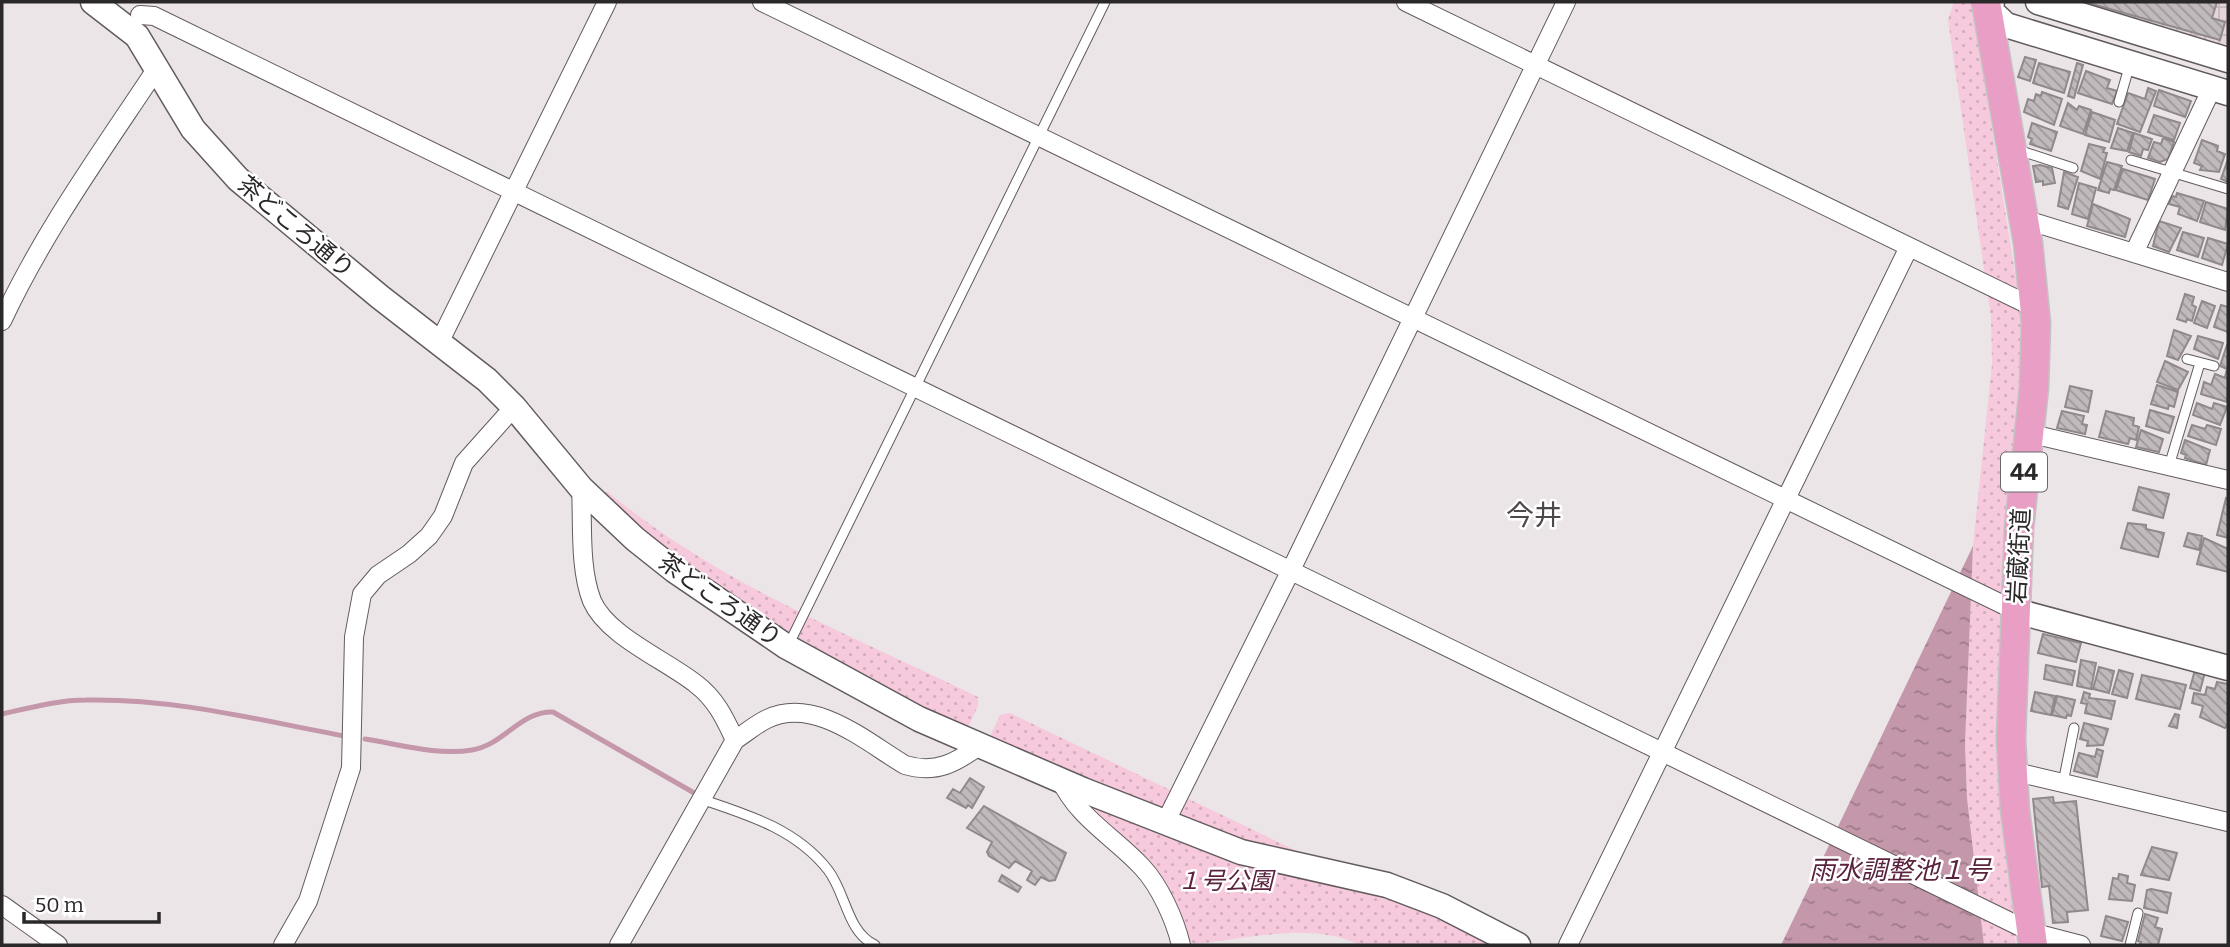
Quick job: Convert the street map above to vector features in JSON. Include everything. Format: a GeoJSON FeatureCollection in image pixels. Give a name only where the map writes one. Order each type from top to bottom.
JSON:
{"type":"FeatureCollection","features":[{"type":"Feature","properties":{"kind":"main road","name":"岩蔵街道"},"geometry":{"type":"LineString","coordinates":[[1988,4],[2035,308],[2036,364],[2028,433],[2016,611],[2012,771],[2032,939]]}},
{"type":"Feature","properties":{"kind":"street","name":"茶どころ通り"},"geometry":{"type":"LineString","coordinates":[[93,2],[137,15],[143,44],[193,129],[238,179],[487,380],[514,407],[581,488],[674,570],[787,648],[919,719],[1165,823],[1249,854],[1387,885],[1442,906],[1518,945]]}},
{"type":"Feature","properties":{"kind":"street"},"geometry":{"type":"LineString","coordinates":[[439,343],[607,2]]}},
{"type":"Feature","properties":{"kind":"street"},"geometry":{"type":"LineString","coordinates":[[762,2],[2016,611],[2228,668]]}},
{"type":"Feature","properties":{"kind":"street"},"geometry":{"type":"LineString","coordinates":[[1406,2],[2035,308]]}},
{"type":"Feature","properties":{"kind":"street"},"geometry":{"type":"LineString","coordinates":[[1165,823],[1290,572],[1566,2]]}},
{"type":"Feature","properties":{"kind":"street"},"geometry":{"type":"LineString","coordinates":[[2038,2],[2228,59]]}},
{"type":"Feature","properties":{"kind":"street"},"geometry":{"type":"LineString","coordinates":[[1988,4],[2006,25],[2220,91],[2173,172],[2134,253]]}},
{"type":"Feature","properties":{"kind":"street"},"geometry":{"type":"LineString","coordinates":[[137,15],[154,16],[1664,752],[2032,939],[2081,945]]}},
{"type":"Feature","properties":{"kind":"street"},"geometry":{"type":"LineString","coordinates":[[2,321],[26,268],[63,207],[158,68]]}},
{"type":"Feature","properties":{"kind":"street"},"geometry":{"type":"LineString","coordinates":[[2023,219],[2228,282]]}},
{"type":"Feature","properties":{"kind":"street"},"geometry":{"type":"LineString","coordinates":[[1568,945],[1909,247]]}},
{"type":"Feature","properties":{"kind":"street"},"geometry":{"type":"LineString","coordinates":[[283,945],[308,901],[351,768],[354,638],[362,594],[378,575],[409,554],[429,536],[443,516],[464,463],[514,407]]}},
{"type":"Feature","properties":{"kind":"street"},"geometry":{"type":"LineString","coordinates":[[2028,433],[2228,480]]}},
{"type":"Feature","properties":{"kind":"street"},"geometry":{"type":"LineString","coordinates":[[581,488],[587,581],[597,611],[621,633],[697,684],[717,704],[735,740]]}},
{"type":"Feature","properties":{"kind":"street"},"geometry":{"type":"LineString","coordinates":[[619,945],[704,800],[735,740],[766,719],[784,713],[803,712],[828,719],[905,765],[917,769],[930,769],[957,762],[980,745]]}},
{"type":"Feature","properties":{"kind":"street"},"geometry":{"type":"LineString","coordinates":[[2012,771],[2228,821]]}},
{"type":"Feature","properties":{"kind":"street"},"geometry":{"type":"LineString","coordinates":[[1060,779],[1069,799],[1143,867],[1155,884],[1181,945]]}},
{"type":"Feature","properties":{"kind":"street"},"geometry":{"type":"LineString","coordinates":[[2,905],[58,945]]}},
{"type":"Feature","properties":{"kind":"lane"},"geometry":{"type":"LineString","coordinates":[[787,648],[1105,2]]}},
{"type":"Feature","properties":{"kind":"lane"},"geometry":{"type":"LineString","coordinates":[[2119,102],[2130,63]]}},
{"type":"Feature","properties":{"kind":"lane"},"geometry":{"type":"LineString","coordinates":[[2010,147],[2073,168]]}},
{"type":"Feature","properties":{"kind":"lane"},"geometry":{"type":"LineString","coordinates":[[2131,160],[2228,189]]}},
{"type":"Feature","properties":{"kind":"lane"},"geometry":{"type":"LineString","coordinates":[[2188,359],[2214,366]]}},
{"type":"Feature","properties":{"kind":"lane"},"geometry":{"type":"LineString","coordinates":[[2169,466],[2200,363]]}},
{"type":"Feature","properties":{"kind":"lane"},"geometry":{"type":"LineString","coordinates":[[2063,783],[2074,728]]}},
{"type":"Feature","properties":{"kind":"lane"},"geometry":{"type":"LineString","coordinates":[[704,800],[766,821],[808,849],[830,871],[863,940],[875,945]]}},
{"type":"Feature","properties":{"kind":"lane"},"geometry":{"type":"LineString","coordinates":[[2130,945],[2138,913]]}},
{"type":"Feature","properties":{"kind":"shaded area"},"geometry":{"type":"Polygon","coordinates":[[[2077,2],[2228,2],[2228,48],[2077,2]]]}},
{"type":"Feature","properties":{"kind":"green space"},"geometry":{"type":"Polygon","coordinates":[[[1954,2],[1972,2],[2022,317],[2021,389],[2006,527],[1998,760],[2016,945],[1984,945],[1967,798],[1965,744],[1973,546],[1992,364],[1991,317],[1948,20],[1954,2]]]}},
{"type":"Feature","properties":{"kind":"green space"},"geometry":{"type":"Polygon","coordinates":[[[608,492],[694,554],[739,581],[978,697],[978,706],[968,727],[957,730],[688,576],[600,493],[608,492]]]}},
{"type":"Feature","properties":{"kind":"green space","name":"１号公園"},"geometry":{"type":"Polygon","coordinates":[[[1010,713],[1492,945],[1359,945],[1341,938],[1300,933],[1194,944],[1179,925],[1159,879],[1146,858],[1046,768],[994,745],[991,734],[1000,715],[1010,713]]]}},
{"type":"Feature","properties":{"kind":"water","name":"雨水調整池１号"},"geometry":{"type":"Polygon","coordinates":[[[1973,546],[1965,744],[1967,798],[1984,945],[1781,945],[1973,546]]]}},
{"type":"Feature","properties":{"kind":"building"},"geometry":{"type":"Polygon","coordinates":[[[2085,2],[2217,2],[2212,18],[2225,22],[2220,40],[2085,2]]]}},
{"type":"Feature","properties":{"kind":"building"},"geometry":{"type":"Polygon","coordinates":[[[2025,57],[2036,60],[2030,81],[2018,77],[2025,57]]]}},
{"type":"Feature","properties":{"kind":"building"},"geometry":{"type":"Polygon","coordinates":[[[2039,63],[2070,72],[2064,93],[2033,83],[2039,63]]]}},
{"type":"Feature","properties":{"kind":"building"},"geometry":{"type":"Polygon","coordinates":[[[2077,63],[2083,65],[2074,98],[2068,96],[2077,63]]]}},
{"type":"Feature","properties":{"kind":"building"},"geometry":{"type":"Polygon","coordinates":[[[2086,71],[2110,80],[2107,88],[2117,91],[2112,104],[2078,93],[2086,71]]]}},
{"type":"Feature","properties":{"kind":"building"},"geometry":{"type":"Polygon","coordinates":[[[2148,88],[2156,91],[2140,132],[2117,124],[2128,93],[2145,99],[2148,88]]]}},
{"type":"Feature","properties":{"kind":"building"},"geometry":{"type":"Polygon","coordinates":[[[2159,90],[2191,101],[2185,117],[2154,106],[2159,90]]]}},
{"type":"Feature","properties":{"kind":"building"},"geometry":{"type":"Polygon","coordinates":[[[2042,92],[2062,99],[2054,125],[2024,112],[2028,99],[2034,101],[2036,94],[2041,96],[2042,92]]]}},
{"type":"Feature","properties":{"kind":"building"},"geometry":{"type":"Polygon","coordinates":[[[2068,103],[2077,110],[2079,106],[2091,110],[2083,134],[2060,126],[2068,103]]]}},
{"type":"Feature","properties":{"kind":"building"},"geometry":{"type":"Polygon","coordinates":[[[2092,112],[2115,120],[2109,142],[2085,135],[2092,112]]]}},
{"type":"Feature","properties":{"kind":"building"},"geometry":{"type":"Polygon","coordinates":[[[2154,115],[2180,123],[2174,140],[2148,132],[2154,115]]]}},
{"type":"Feature","properties":{"kind":"building"},"geometry":{"type":"Polygon","coordinates":[[[2032,123],[2057,132],[2051,151],[2030,144],[2032,139],[2028,137],[2032,123]]]}},
{"type":"Feature","properties":{"kind":"building"},"geometry":{"type":"Polygon","coordinates":[[[2118,128],[2133,133],[2127,151],[2111,148],[2118,128]]]}},
{"type":"Feature","properties":{"kind":"building"},"geometry":{"type":"Polygon","coordinates":[[[2134,133],[2152,139],[2148,150],[2143,149],[2141,156],[2129,152],[2134,133]]]}},
{"type":"Feature","properties":{"kind":"building"},"geometry":{"type":"Polygon","coordinates":[[[2163,138],[2174,142],[2168,159],[2160,162],[2148,158],[2154,142],[2161,144],[2163,138]]]}},
{"type":"Feature","properties":{"kind":"building"},"geometry":{"type":"Polygon","coordinates":[[[2202,140],[2218,146],[2217,151],[2225,154],[2219,172],[2200,170],[2202,166],[2194,163],[2202,140]]]}},
{"type":"Feature","properties":{"kind":"building"},"geometry":{"type":"Polygon","coordinates":[[[2089,144],[2105,148],[2103,152],[2107,153],[2100,179],[2081,171],[2089,144]]]}},
{"type":"Feature","properties":{"kind":"building"},"geometry":{"type":"Polygon","coordinates":[[[2228,159],[2228,182],[2221,179],[2228,159]]]}},
{"type":"Feature","properties":{"kind":"building"},"geometry":{"type":"Polygon","coordinates":[[[2107,162],[2122,166],[2114,190],[2110,189],[2109,193],[2098,190],[2107,162]]]}},
{"type":"Feature","properties":{"kind":"building"},"geometry":{"type":"Polygon","coordinates":[[[2033,166],[2052,168],[2055,183],[2043,185],[2043,181],[2036,182],[2033,166]]]}},
{"type":"Feature","properties":{"kind":"building"},"geometry":{"type":"Polygon","coordinates":[[[2123,169],[2155,179],[2148,200],[2116,190],[2123,169]]]}},
{"type":"Feature","properties":{"kind":"building"},"geometry":{"type":"Polygon","coordinates":[[[2064,172],[2078,177],[2068,209],[2058,206],[2064,172]]]}},
{"type":"Feature","properties":{"kind":"building"},"geometry":{"type":"Polygon","coordinates":[[[2079,183],[2096,188],[2088,219],[2072,214],[2079,183]]]}},
{"type":"Feature","properties":{"kind":"building"},"geometry":{"type":"Polygon","coordinates":[[[2177,193],[2204,201],[2197,221],[2178,214],[2180,207],[2169,204],[2172,196],[2176,197],[2177,193]]]}},
{"type":"Feature","properties":{"kind":"building"},"geometry":{"type":"Polygon","coordinates":[[[2206,202],[2228,209],[2225,230],[2200,222],[2206,202]]]}},
{"type":"Feature","properties":{"kind":"building"},"geometry":{"type":"Polygon","coordinates":[[[2093,204],[2130,219],[2125,237],[2087,226],[2093,204]]]}},
{"type":"Feature","properties":{"kind":"building"},"geometry":{"type":"Polygon","coordinates":[[[2159,221],[2181,228],[2169,252],[2153,246],[2159,221]]]}},
{"type":"Feature","properties":{"kind":"building"},"geometry":{"type":"Polygon","coordinates":[[[2183,232],[2204,238],[2198,257],[2177,250],[2183,232]]]}},
{"type":"Feature","properties":{"kind":"building"},"geometry":{"type":"Polygon","coordinates":[[[2208,238],[2228,244],[2222,265],[2202,258],[2208,238]]]}},
{"type":"Feature","properties":{"kind":"building"},"geometry":{"type":"Polygon","coordinates":[[[2185,294],[2194,297],[2192,305],[2196,307],[2192,321],[2187,319],[2186,322],[2177,319],[2185,294]]]}},
{"type":"Feature","properties":{"kind":"building"},"geometry":{"type":"Polygon","coordinates":[[[2202,301],[2215,306],[2207,328],[2194,323],[2202,301]]]}},
{"type":"Feature","properties":{"kind":"building"},"geometry":{"type":"Polygon","coordinates":[[[2221,305],[2228,307],[2228,332],[2214,327],[2221,305]]]}},
{"type":"Feature","properties":{"kind":"building"},"geometry":{"type":"Polygon","coordinates":[[[2174,330],[2191,336],[2178,360],[2167,356],[2174,330]]]}},
{"type":"Feature","properties":{"kind":"building"},"geometry":{"type":"Polygon","coordinates":[[[2198,336],[2223,343],[2218,359],[2194,349],[2198,336]]]}},
{"type":"Feature","properties":{"kind":"building"},"geometry":{"type":"Polygon","coordinates":[[[2227,345],[2228,378],[2225,377],[2227,369],[2220,366],[2227,345]]]}},
{"type":"Feature","properties":{"kind":"building"},"geometry":{"type":"Polygon","coordinates":[[[2165,361],[2188,372],[2178,390],[2157,382],[2165,361]]]}},
{"type":"Feature","properties":{"kind":"building"},"geometry":{"type":"Polygon","coordinates":[[[2215,374],[2228,379],[2227,402],[2201,394],[2204,382],[2211,385],[2215,374]]]}},
{"type":"Feature","properties":{"kind":"building"},"geometry":{"type":"Polygon","coordinates":[[[2157,385],[2178,392],[2174,407],[2169,405],[2168,409],[2151,404],[2157,385]]]}},
{"type":"Feature","properties":{"kind":"building"},"geometry":{"type":"Polygon","coordinates":[[[2070,386],[2092,391],[2088,412],[2065,407],[2070,386]]]}},
{"type":"Feature","properties":{"kind":"building"},"geometry":{"type":"Polygon","coordinates":[[[2197,403],[2212,409],[2214,403],[2227,407],[2220,425],[2193,415],[2197,403]]]}},
{"type":"Feature","properties":{"kind":"building"},"geometry":{"type":"Polygon","coordinates":[[[2150,410],[2174,417],[2169,433],[2146,426],[2150,410]]]}},
{"type":"Feature","properties":{"kind":"building"},"geometry":{"type":"Polygon","coordinates":[[[2062,411],[2084,416],[2082,424],[2087,425],[2085,434],[2057,428],[2062,411]]]}},
{"type":"Feature","properties":{"kind":"building"},"geometry":{"type":"Polygon","coordinates":[[[2106,411],[2134,418],[2133,425],[2139,427],[2136,440],[2130,438],[2128,444],[2099,437],[2106,411]]]}},
{"type":"Feature","properties":{"kind":"building"},"geometry":{"type":"Polygon","coordinates":[[[2192,425],[2205,429],[2207,425],[2221,429],[2216,445],[2188,436],[2192,425]]]}},
{"type":"Feature","properties":{"kind":"building"},"geometry":{"type":"Polygon","coordinates":[[[2141,430],[2163,439],[2159,452],[2136,447],[2141,430]]]}},
{"type":"Feature","properties":{"kind":"building"},"geometry":{"type":"Polygon","coordinates":[[[2185,440],[2210,450],[2206,465],[2185,458],[2186,455],[2181,453],[2185,440]]]}},
{"type":"Feature","properties":{"kind":"building"},"geometry":{"type":"Polygon","coordinates":[[[2139,487],[2169,494],[2163,518],[2133,510],[2139,487]]]}},
{"type":"Feature","properties":{"kind":"building"},"geometry":{"type":"Polygon","coordinates":[[[2226,498],[2228,499],[2228,538],[2217,535],[2226,498]]]}},
{"type":"Feature","properties":{"kind":"building"},"geometry":{"type":"Polygon","coordinates":[[[2128,523],[2146,525],[2146,529],[2164,533],[2158,557],[2121,548],[2128,523]]]}},
{"type":"Feature","properties":{"kind":"building"},"geometry":{"type":"Polygon","coordinates":[[[2188,533],[2202,536],[2199,550],[2184,546],[2188,533]]]}},
{"type":"Feature","properties":{"kind":"building"},"geometry":{"type":"Polygon","coordinates":[[[2204,538],[2228,549],[2228,572],[2197,564],[2204,538]]]}},
{"type":"Feature","properties":{"kind":"building"},"geometry":{"type":"Polygon","coordinates":[[[2043,634],[2081,643],[2076,662],[2038,653],[2043,634]]]}},
{"type":"Feature","properties":{"kind":"building"},"geometry":{"type":"Polygon","coordinates":[[[2081,660],[2096,663],[2091,689],[2077,686],[2081,660]]]}},
{"type":"Feature","properties":{"kind":"building"},"geometry":{"type":"Polygon","coordinates":[[[2046,665],[2075,671],[2072,685],[2044,679],[2046,665]]]}},
{"type":"Feature","properties":{"kind":"building"},"geometry":{"type":"Polygon","coordinates":[[[2099,667],[2114,671],[2109,693],[2093,689],[2099,667]]]}},
{"type":"Feature","properties":{"kind":"building"},"geometry":{"type":"Polygon","coordinates":[[[2119,670],[2133,674],[2127,698],[2112,694],[2119,670]]]}},
{"type":"Feature","properties":{"kind":"building"},"geometry":{"type":"Polygon","coordinates":[[[2195,670],[2205,672],[2200,691],[2190,688],[2195,670]]]}},
{"type":"Feature","properties":{"kind":"building"},"geometry":{"type":"Polygon","coordinates":[[[2142,675],[2186,685],[2180,709],[2136,699],[2142,675]]]}},
{"type":"Feature","properties":{"kind":"building"},"geometry":{"type":"Polygon","coordinates":[[[2217,682],[2228,684],[2228,724],[2225,728],[2200,717],[2203,706],[2192,703],[2194,693],[2205,695],[2207,687],[2215,689],[2217,682]]]}},
{"type":"Feature","properties":{"kind":"building"},"geometry":{"type":"Polygon","coordinates":[[[2035,692],[2055,696],[2051,715],[2031,711],[2035,692]]]}},
{"type":"Feature","properties":{"kind":"building"},"geometry":{"type":"Polygon","coordinates":[[[2084,692],[2090,694],[2089,698],[2115,701],[2111,719],[2085,713],[2087,704],[2081,703],[2084,692]]]}},
{"type":"Feature","properties":{"kind":"building"},"geometry":{"type":"Polygon","coordinates":[[[2057,696],[2075,700],[2071,716],[2067,715],[2066,718],[2052,715],[2057,696]]]}},
{"type":"Feature","properties":{"kind":"building"},"geometry":{"type":"Polygon","coordinates":[[[2175,714],[2179,715],[2177,728],[2169,726],[2175,714]]]}},
{"type":"Feature","properties":{"kind":"building"},"geometry":{"type":"Polygon","coordinates":[[[2084,723],[2108,729],[2103,745],[2087,746],[2088,741],[2080,739],[2084,723]]]}},
{"type":"Feature","properties":{"kind":"building"},"geometry":{"type":"Polygon","coordinates":[[[2097,749],[2103,751],[2097,777],[2074,771],[2079,753],[2095,757],[2097,749]]]}},
{"type":"Feature","properties":{"kind":"building"},"geometry":{"type":"Polygon","coordinates":[[[970,778],[984,787],[972,808],[968,805],[966,808],[947,798],[953,789],[960,793],[970,778]]]}},
{"type":"Feature","properties":{"kind":"building"},"geometry":{"type":"Polygon","coordinates":[[[2053,797],[2054,803],[2076,801],[2088,910],[2067,912],[2068,922],[2053,923],[2049,886],[2042,887],[2033,799],[2053,797]]]}},
{"type":"Feature","properties":{"kind":"building"},"geometry":{"type":"Polygon","coordinates":[[[984,806],[1066,853],[1055,880],[1049,881],[1041,877],[1035,885],[1027,880],[1032,871],[1015,861],[1009,868],[989,856],[987,852],[992,842],[967,828],[984,806]]]}},
{"type":"Feature","properties":{"kind":"building"},"geometry":{"type":"Polygon","coordinates":[[[2152,847],[2177,853],[2169,880],[2141,875],[2152,847]]]}},
{"type":"Feature","properties":{"kind":"building"},"geometry":{"type":"Polygon","coordinates":[[[2119,874],[2128,876],[2127,883],[2135,885],[2132,901],[2109,899],[2113,878],[2118,879],[2119,874]]]}},
{"type":"Feature","properties":{"kind":"building"},"geometry":{"type":"Polygon","coordinates":[[[1002,875],[1021,887],[1018,892],[999,881],[1002,875]]]}},
{"type":"Feature","properties":{"kind":"building"},"geometry":{"type":"Polygon","coordinates":[[[2147,890],[2171,893],[2167,913],[2144,908],[2147,890]]]}},
{"type":"Feature","properties":{"kind":"building"},"geometry":{"type":"Polygon","coordinates":[[[2145,914],[2158,918],[2155,927],[2162,929],[2158,945],[2140,945],[2141,942],[2138,941],[2145,914]]]}},
{"type":"Feature","properties":{"kind":"building"},"geometry":{"type":"Polygon","coordinates":[[[2106,916],[2128,922],[2122,941],[2101,936],[2106,916]]]}},
{"type":"Feature","properties":{"kind":"waterway"},"geometry":{"type":"LineString","coordinates":[[2,714],[65,701],[119,700],[216,711],[344,736]]}},
{"type":"Feature","properties":{"kind":"waterway"},"geometry":{"type":"LineString","coordinates":[[365,739],[446,752],[472,750],[494,742],[531,717],[553,712],[696,794]]}},
{"type":"Feature","properties":{"kind":"district","name":"今井"},"geometry":{"type":"Point","coordinates":[1534,515]}}]}
